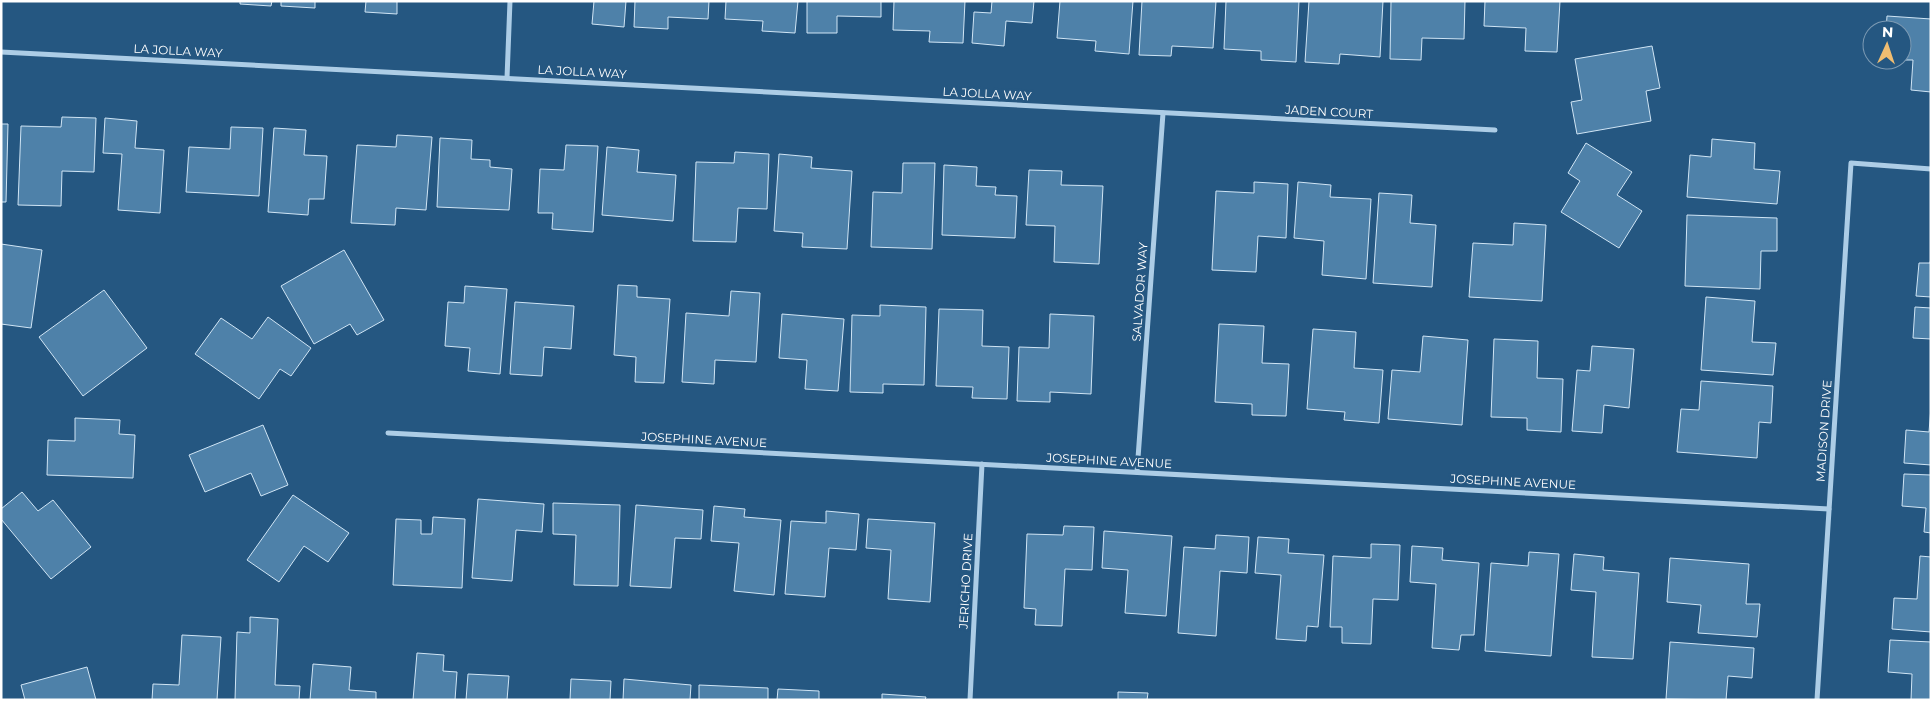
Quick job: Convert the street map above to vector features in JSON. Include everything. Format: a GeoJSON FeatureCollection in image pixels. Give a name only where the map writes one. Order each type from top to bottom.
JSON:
{"type":"FeatureCollection","features":[{"type":"Feature","properties":{"kind":"street"},"geometry":{"type":"LineString","coordinates":[[507,78],[510,1]]}},
{"type":"Feature","properties":{"kind":"street","name":"LA JOLLA WAY"},"geometry":{"type":"LineString","coordinates":[[1,52],[1162,113]]}},
{"type":"Feature","properties":{"kind":"street","name":"JADEN COURT"},"geometry":{"type":"LineString","coordinates":[[1162,113],[1495,130]]}},
{"type":"Feature","properties":{"kind":"street","name":"SALVADOR WAY"},"geometry":{"type":"LineString","coordinates":[[1137,472],[1162,113]]}},
{"type":"Feature","properties":{"kind":"street","name":"MADISON DRIVE"},"geometry":{"type":"LineString","coordinates":[[1817,700],[1851,163],[1931,168]]}},
{"type":"Feature","properties":{"kind":"street","name":"JOSEPHINE AVENUE"},"geometry":{"type":"LineString","coordinates":[[388,433],[1829,509]]}},
{"type":"Feature","properties":{"kind":"street","name":"JERICHO DRIVE"},"geometry":{"type":"LineString","coordinates":[[970,700],[982,464]]}},
{"type":"Feature","properties":{"kind":"building"},"geometry":{"type":"Polygon","coordinates":[[[240,1],[272,1],[271,6],[240,4],[240,1]]]}},
{"type":"Feature","properties":{"kind":"building"},"geometry":{"type":"Polygon","coordinates":[[[281,1],[315,1],[315,8],[281,6],[281,1]]]}},
{"type":"Feature","properties":{"kind":"building"},"geometry":{"type":"Polygon","coordinates":[[[366,1],[397,1],[397,14],[365,12],[366,1]]]}},
{"type":"Feature","properties":{"kind":"building"},"geometry":{"type":"Polygon","coordinates":[[[594,1],[626,1],[624,27],[592,24],[594,1]]]}},
{"type":"Feature","properties":{"kind":"building"},"geometry":{"type":"Polygon","coordinates":[[[635,1],[709,1],[708,19],[668,17],[668,29],[634,27],[635,1]]]}},
{"type":"Feature","properties":{"kind":"building"},"geometry":{"type":"Polygon","coordinates":[[[726,1],[798,1],[795,33],[762,31],[763,21],[725,19],[726,1]]]}},
{"type":"Feature","properties":{"kind":"building"},"geometry":{"type":"Polygon","coordinates":[[[807,1],[881,1],[881,17],[837,16],[837,33],[807,33],[807,1]]]}},
{"type":"Feature","properties":{"kind":"building"},"geometry":{"type":"Polygon","coordinates":[[[894,1],[965,1],[963,43],[929,42],[930,31],[893,30],[894,1]]]}},
{"type":"Feature","properties":{"kind":"building"},"geometry":{"type":"Polygon","coordinates":[[[992,1],[1034,1],[1032,23],[1006,21],[1004,46],[972,43],[974,12],[991,13],[992,1]]]}},
{"type":"Feature","properties":{"kind":"building"},"geometry":{"type":"Polygon","coordinates":[[[1060,1],[1133,1],[1129,54],[1095,51],[1096,41],[1057,38],[1060,1]]]}},
{"type":"Feature","properties":{"kind":"building"},"geometry":{"type":"Polygon","coordinates":[[[1142,1],[1216,1],[1213,48],[1172,46],[1171,56],[1139,55],[1142,1]]]}},
{"type":"Feature","properties":{"kind":"building"},"geometry":{"type":"Polygon","coordinates":[[[1226,1],[1299,1],[1296,62],[1261,60],[1261,51],[1224,49],[1226,1]]]}},
{"type":"Feature","properties":{"kind":"building"},"geometry":{"type":"Polygon","coordinates":[[[1309,1],[1383,1],[1380,57],[1340,54],[1339,64],[1305,62],[1309,1]]]}},
{"type":"Feature","properties":{"kind":"building"},"geometry":{"type":"Polygon","coordinates":[[[1391,1],[1465,1],[1464,39],[1422,38],[1421,60],[1390,59],[1391,1]]]}},
{"type":"Feature","properties":{"kind":"building"},"geometry":{"type":"Polygon","coordinates":[[[1485,1],[1560,1],[1557,52],[1525,51],[1526,28],[1484,26],[1485,1]]]}},
{"type":"Feature","properties":{"kind":"building"},"geometry":{"type":"Polygon","coordinates":[[[1887,16],[1931,19],[1931,92],[1911,90],[1913,60],[1912,20],[1887,20],[1887,16]]]}},
{"type":"Feature","properties":{"kind":"building"},"geometry":{"type":"Polygon","coordinates":[[[1652,46],[1660,88],[1646,91],[1651,121],[1577,134],[1571,102],[1582,100],[1575,59],[1652,46]]]}},
{"type":"Feature","properties":{"kind":"building"},"geometry":{"type":"Polygon","coordinates":[[[62,117],[96,118],[94,172],[62,171],[61,206],[18,205],[21,126],[61,127],[62,117]]]}},
{"type":"Feature","properties":{"kind":"building"},"geometry":{"type":"Polygon","coordinates":[[[105,118],[137,121],[135,148],[164,150],[160,213],[118,210],[122,154],[103,153],[105,118]]]}},
{"type":"Feature","properties":{"kind":"building"},"geometry":{"type":"Polygon","coordinates":[[[1,124],[8,124],[6,202],[1,202],[1,124]]]}},
{"type":"Feature","properties":{"kind":"building"},"geometry":{"type":"Polygon","coordinates":[[[231,127],[263,128],[259,196],[186,192],[189,147],[230,149],[231,127]]]}},
{"type":"Feature","properties":{"kind":"building"},"geometry":{"type":"Polygon","coordinates":[[[274,128],[306,130],[304,155],[327,156],[324,199],[309,199],[308,215],[268,212],[274,128]]]}},
{"type":"Feature","properties":{"kind":"building"},"geometry":{"type":"Polygon","coordinates":[[[397,135],[432,137],[426,210],[396,208],[395,225],[351,223],[357,145],[396,147],[397,135]]]}},
{"type":"Feature","properties":{"kind":"building"},"geometry":{"type":"Polygon","coordinates":[[[440,138],[472,140],[471,159],[490,160],[490,167],[512,169],[509,210],[437,207],[440,138]]]}},
{"type":"Feature","properties":{"kind":"building"},"geometry":{"type":"Polygon","coordinates":[[[1712,139],[1755,143],[1754,169],[1780,171],[1777,204],[1687,197],[1690,155],[1711,157],[1712,139]]]}},
{"type":"Feature","properties":{"kind":"building"},"geometry":{"type":"Polygon","coordinates":[[[1586,143],[1632,172],[1617,195],[1642,211],[1619,248],[1561,212],[1580,181],[1568,173],[1586,143]]]}},
{"type":"Feature","properties":{"kind":"building"},"geometry":{"type":"Polygon","coordinates":[[[566,145],[598,146],[593,232],[552,229],[553,213],[538,213],[540,169],[564,170],[566,145]]]}},
{"type":"Feature","properties":{"kind":"building"},"geometry":{"type":"Polygon","coordinates":[[[607,147],[639,150],[637,172],[676,175],[673,221],[602,215],[607,147]]]}},
{"type":"Feature","properties":{"kind":"building"},"geometry":{"type":"Polygon","coordinates":[[[735,152],[769,154],[767,209],[738,208],[736,242],[693,241],[696,162],[734,163],[735,152]]]}},
{"type":"Feature","properties":{"kind":"building"},"geometry":{"type":"Polygon","coordinates":[[[779,154],[812,157],[811,168],[852,171],[847,249],[802,247],[803,233],[774,231],[779,154]]]}},
{"type":"Feature","properties":{"kind":"building"},"geometry":{"type":"Polygon","coordinates":[[[903,163],[935,163],[932,249],[871,247],[873,192],[902,193],[903,163]]]}},
{"type":"Feature","properties":{"kind":"building"},"geometry":{"type":"Polygon","coordinates":[[[944,165],[977,167],[976,186],[996,187],[995,195],[1017,196],[1015,238],[942,235],[944,165]]]}},
{"type":"Feature","properties":{"kind":"building"},"geometry":{"type":"Polygon","coordinates":[[[1029,170],[1062,171],[1061,185],[1103,186],[1099,264],[1054,262],[1055,226],[1026,225],[1029,170]]]}},
{"type":"Feature","properties":{"kind":"building"},"geometry":{"type":"Polygon","coordinates":[[[1254,182],[1288,184],[1286,238],[1258,236],[1256,272],[1212,270],[1216,191],[1254,193],[1254,182]]]}},
{"type":"Feature","properties":{"kind":"building"},"geometry":{"type":"Polygon","coordinates":[[[1298,182],[1331,185],[1330,197],[1371,199],[1366,279],[1322,275],[1324,241],[1294,238],[1298,182]]]}},
{"type":"Feature","properties":{"kind":"building"},"geometry":{"type":"Polygon","coordinates":[[[1379,193],[1412,195],[1410,223],[1436,225],[1432,287],[1373,283],[1379,193]]]}},
{"type":"Feature","properties":{"kind":"building"},"geometry":{"type":"Polygon","coordinates":[[[1687,215],[1777,218],[1777,251],[1761,251],[1760,289],[1685,286],[1687,215]]]}},
{"type":"Feature","properties":{"kind":"building"},"geometry":{"type":"Polygon","coordinates":[[[1514,223],[1546,225],[1542,301],[1469,297],[1473,243],[1513,245],[1514,223]]]}},
{"type":"Feature","properties":{"kind":"building"},"geometry":{"type":"Polygon","coordinates":[[[1,244],[42,250],[31,328],[1,324],[1,244]]]}},
{"type":"Feature","properties":{"kind":"building"},"geometry":{"type":"Polygon","coordinates":[[[344,250],[384,320],[357,335],[350,324],[314,344],[281,286],[344,250]]]}},
{"type":"Feature","properties":{"kind":"building"},"geometry":{"type":"Polygon","coordinates":[[[1931,257],[1931,297],[1916,296],[1919,263],[1930,263],[1931,257]]]}},
{"type":"Feature","properties":{"kind":"building"},"geometry":{"type":"Polygon","coordinates":[[[618,285],[637,286],[637,297],[670,299],[664,383],[635,382],[636,357],[614,355],[618,285]]]}},
{"type":"Feature","properties":{"kind":"building"},"geometry":{"type":"Polygon","coordinates":[[[465,286],[507,289],[500,374],[468,371],[470,348],[445,346],[448,302],[464,303],[465,286]]]}},
{"type":"Feature","properties":{"kind":"building"},"geometry":{"type":"Polygon","coordinates":[[[104,290],[147,348],[83,396],[39,337],[104,290]]]}},
{"type":"Feature","properties":{"kind":"building"},"geometry":{"type":"Polygon","coordinates":[[[731,291],[760,293],[756,362],[715,360],[714,384],[682,382],[686,313],[729,316],[731,291]]]}},
{"type":"Feature","properties":{"kind":"building"},"geometry":{"type":"Polygon","coordinates":[[[1706,297],[1755,301],[1752,342],[1776,343],[1773,375],[1701,370],[1706,297]]]}},
{"type":"Feature","properties":{"kind":"building"},"geometry":{"type":"Polygon","coordinates":[[[515,302],[574,306],[571,349],[544,347],[542,376],[510,374],[515,302]]]}},
{"type":"Feature","properties":{"kind":"building"},"geometry":{"type":"Polygon","coordinates":[[[880,305],[926,307],[924,385],[883,384],[883,393],[850,392],[852,315],[880,316],[880,305]]]}},
{"type":"Feature","properties":{"kind":"building"},"geometry":{"type":"Polygon","coordinates":[[[1915,307],[1931,308],[1931,339],[1913,338],[1915,307]]]}},
{"type":"Feature","properties":{"kind":"building"},"geometry":{"type":"Polygon","coordinates":[[[939,309],[983,310],[982,346],[1009,347],[1007,399],[972,398],[973,387],[936,386],[939,309]]]}},
{"type":"Feature","properties":{"kind":"building"},"geometry":{"type":"Polygon","coordinates":[[[782,314],[844,319],[838,391],[805,389],[807,360],[779,358],[782,314]]]}},
{"type":"Feature","properties":{"kind":"building"},"geometry":{"type":"Polygon","coordinates":[[[1050,314],[1094,316],[1091,394],[1050,392],[1050,402],[1017,401],[1019,347],[1049,348],[1050,314]]]}},
{"type":"Feature","properties":{"kind":"building"},"geometry":{"type":"Polygon","coordinates":[[[268,317],[311,348],[291,376],[280,369],[259,399],[195,354],[221,318],[252,339],[268,317]]]}},
{"type":"Feature","properties":{"kind":"building"},"geometry":{"type":"Polygon","coordinates":[[[1219,324],[1264,326],[1262,363],[1289,364],[1286,416],[1252,415],[1252,404],[1215,402],[1219,324]]]}},
{"type":"Feature","properties":{"kind":"building"},"geometry":{"type":"Polygon","coordinates":[[[1313,329],[1356,332],[1354,368],[1383,370],[1379,423],[1344,420],[1345,412],[1307,409],[1313,329]]]}},
{"type":"Feature","properties":{"kind":"building"},"geometry":{"type":"Polygon","coordinates":[[[1423,336],[1468,340],[1462,425],[1388,419],[1392,370],[1420,372],[1423,336]]]}},
{"type":"Feature","properties":{"kind":"building"},"geometry":{"type":"Polygon","coordinates":[[[1494,339],[1538,341],[1537,378],[1563,379],[1561,432],[1527,430],[1527,418],[1491,417],[1494,339]]]}},
{"type":"Feature","properties":{"kind":"building"},"geometry":{"type":"Polygon","coordinates":[[[1592,346],[1634,349],[1629,408],[1604,405],[1602,433],[1572,431],[1577,370],[1590,371],[1592,346]]]}},
{"type":"Feature","properties":{"kind":"building"},"geometry":{"type":"Polygon","coordinates":[[[1701,381],[1773,386],[1771,423],[1759,422],[1757,458],[1677,452],[1681,409],[1699,410],[1701,381]]]}},
{"type":"Feature","properties":{"kind":"building"},"geometry":{"type":"Polygon","coordinates":[[[1931,407],[1931,465],[1904,463],[1906,430],[1929,432],[1931,407]]]}},
{"type":"Feature","properties":{"kind":"building"},"geometry":{"type":"Polygon","coordinates":[[[75,418],[120,420],[119,434],[135,435],[133,478],[47,475],[48,440],[75,441],[75,418]]]}},
{"type":"Feature","properties":{"kind":"building"},"geometry":{"type":"Polygon","coordinates":[[[263,425],[288,485],[261,496],[251,473],[205,492],[189,455],[263,425]]]}},
{"type":"Feature","properties":{"kind":"building"},"geometry":{"type":"Polygon","coordinates":[[[1904,474],[1931,475],[1931,533],[1924,532],[1926,508],[1902,506],[1904,474]]]}},
{"type":"Feature","properties":{"kind":"building"},"geometry":{"type":"Polygon","coordinates":[[[22,492],[38,511],[53,500],[91,547],[51,579],[1,519],[1,509],[22,492]]]}},
{"type":"Feature","properties":{"kind":"building"},"geometry":{"type":"Polygon","coordinates":[[[293,495],[349,533],[328,562],[304,546],[279,582],[247,560],[293,495]]]}},
{"type":"Feature","properties":{"kind":"building"},"geometry":{"type":"Polygon","coordinates":[[[478,499],[544,504],[542,532],[516,530],[512,581],[472,578],[478,499]]]}},
{"type":"Feature","properties":{"kind":"building"},"geometry":{"type":"Polygon","coordinates":[[[553,503],[620,505],[618,586],[574,585],[576,535],[553,534],[553,503]]]}},
{"type":"Feature","properties":{"kind":"building"},"geometry":{"type":"Polygon","coordinates":[[[636,505],[703,510],[701,539],[675,538],[671,588],[630,586],[636,505]]]}},
{"type":"Feature","properties":{"kind":"building"},"geometry":{"type":"Polygon","coordinates":[[[714,506],[745,509],[744,517],[781,520],[774,595],[734,591],[739,543],[711,541],[714,506]]]}},
{"type":"Feature","properties":{"kind":"building"},"geometry":{"type":"Polygon","coordinates":[[[826,511],[859,514],[856,550],[829,548],[825,597],[785,594],[791,521],[826,523],[826,511]]]}},
{"type":"Feature","properties":{"kind":"building"},"geometry":{"type":"Polygon","coordinates":[[[433,517],[465,519],[462,588],[393,585],[396,519],[421,520],[421,534],[432,534],[433,517]]]}},
{"type":"Feature","properties":{"kind":"building"},"geometry":{"type":"Polygon","coordinates":[[[868,519],[935,523],[930,602],[888,599],[891,550],[866,548],[868,519]]]}},
{"type":"Feature","properties":{"kind":"building"},"geometry":{"type":"Polygon","coordinates":[[[1064,526],[1094,527],[1092,570],[1065,569],[1062,626],[1035,625],[1036,609],[1024,608],[1027,534],[1063,535],[1064,526]]]}},
{"type":"Feature","properties":{"kind":"building"},"geometry":{"type":"Polygon","coordinates":[[[1104,531],[1172,536],[1166,616],[1125,613],[1128,570],[1102,568],[1104,531]]]}},
{"type":"Feature","properties":{"kind":"building"},"geometry":{"type":"Polygon","coordinates":[[[1216,535],[1249,537],[1247,573],[1220,571],[1216,636],[1178,633],[1184,547],[1215,549],[1216,535]]]}},
{"type":"Feature","properties":{"kind":"building"},"geometry":{"type":"Polygon","coordinates":[[[1258,537],[1289,539],[1288,553],[1324,555],[1318,627],[1307,626],[1306,641],[1276,639],[1281,575],[1255,573],[1258,537]]]}},
{"type":"Feature","properties":{"kind":"building"},"geometry":{"type":"Polygon","coordinates":[[[1371,544],[1400,545],[1398,600],[1373,599],[1371,644],[1342,643],[1342,627],[1330,627],[1333,556],[1371,558],[1371,544]]]}},
{"type":"Feature","properties":{"kind":"building"},"geometry":{"type":"Polygon","coordinates":[[[1412,546],[1443,548],[1442,560],[1479,563],[1474,635],[1461,635],[1459,650],[1432,648],[1436,584],[1410,582],[1412,546]]]}},
{"type":"Feature","properties":{"kind":"building"},"geometry":{"type":"Polygon","coordinates":[[[1529,552],[1559,554],[1551,656],[1485,651],[1491,563],[1528,566],[1529,552]]]}},
{"type":"Feature","properties":{"kind":"building"},"geometry":{"type":"Polygon","coordinates":[[[1574,554],[1604,557],[1603,570],[1639,573],[1633,659],[1592,657],[1596,592],[1571,590],[1574,554]]]}},
{"type":"Feature","properties":{"kind":"building"},"geometry":{"type":"Polygon","coordinates":[[[1920,556],[1931,557],[1931,632],[1892,629],[1894,598],[1917,599],[1920,556]]]}},
{"type":"Feature","properties":{"kind":"building"},"geometry":{"type":"Polygon","coordinates":[[[1670,558],[1749,564],[1746,604],[1760,604],[1757,637],[1698,633],[1701,605],[1667,602],[1670,558]]]}},
{"type":"Feature","properties":{"kind":"building"},"geometry":{"type":"Polygon","coordinates":[[[250,617],[278,619],[275,685],[300,686],[299,700],[235,700],[237,632],[250,633],[250,617]]]}},
{"type":"Feature","properties":{"kind":"building"},"geometry":{"type":"Polygon","coordinates":[[[182,635],[221,637],[217,700],[152,700],[153,684],[179,685],[182,635]]]}},
{"type":"Feature","properties":{"kind":"building"},"geometry":{"type":"Polygon","coordinates":[[[1890,640],[1931,642],[1931,700],[1911,700],[1912,674],[1888,672],[1890,640]]]}},
{"type":"Feature","properties":{"kind":"building"},"geometry":{"type":"Polygon","coordinates":[[[1670,642],[1754,648],[1752,678],[1728,676],[1726,700],[1666,699],[1670,642]]]}},
{"type":"Feature","properties":{"kind":"building"},"geometry":{"type":"Polygon","coordinates":[[[417,653],[444,655],[443,671],[457,672],[455,700],[413,700],[417,653]]]}},
{"type":"Feature","properties":{"kind":"building"},"geometry":{"type":"Polygon","coordinates":[[[313,664],[351,667],[349,690],[376,692],[376,700],[310,700],[313,664]]]}},
{"type":"Feature","properties":{"kind":"building"},"geometry":{"type":"Polygon","coordinates":[[[87,667],[96,700],[25,700],[21,685],[87,667]]]}},
{"type":"Feature","properties":{"kind":"building"},"geometry":{"type":"Polygon","coordinates":[[[468,674],[509,676],[507,700],[466,700],[468,674]]]}},
{"type":"Feature","properties":{"kind":"building"},"geometry":{"type":"Polygon","coordinates":[[[571,679],[611,681],[610,700],[570,700],[571,679]]]}},
{"type":"Feature","properties":{"kind":"building"},"geometry":{"type":"Polygon","coordinates":[[[624,679],[691,685],[690,700],[623,700],[624,679]]]}},
{"type":"Feature","properties":{"kind":"building"},"geometry":{"type":"Polygon","coordinates":[[[699,685],[768,688],[768,700],[699,700],[699,685]]]}},
{"type":"Feature","properties":{"kind":"building"},"geometry":{"type":"Polygon","coordinates":[[[778,689],[819,691],[819,700],[777,700],[778,689]]]}},
{"type":"Feature","properties":{"kind":"building"},"geometry":{"type":"Polygon","coordinates":[[[1118,692],[1148,693],[1147,700],[1118,700],[1118,692]]]}},
{"type":"Feature","properties":{"kind":"building"},"geometry":{"type":"Polygon","coordinates":[[[882,694],[926,697],[925,700],[882,700],[882,694]]]}}]}
